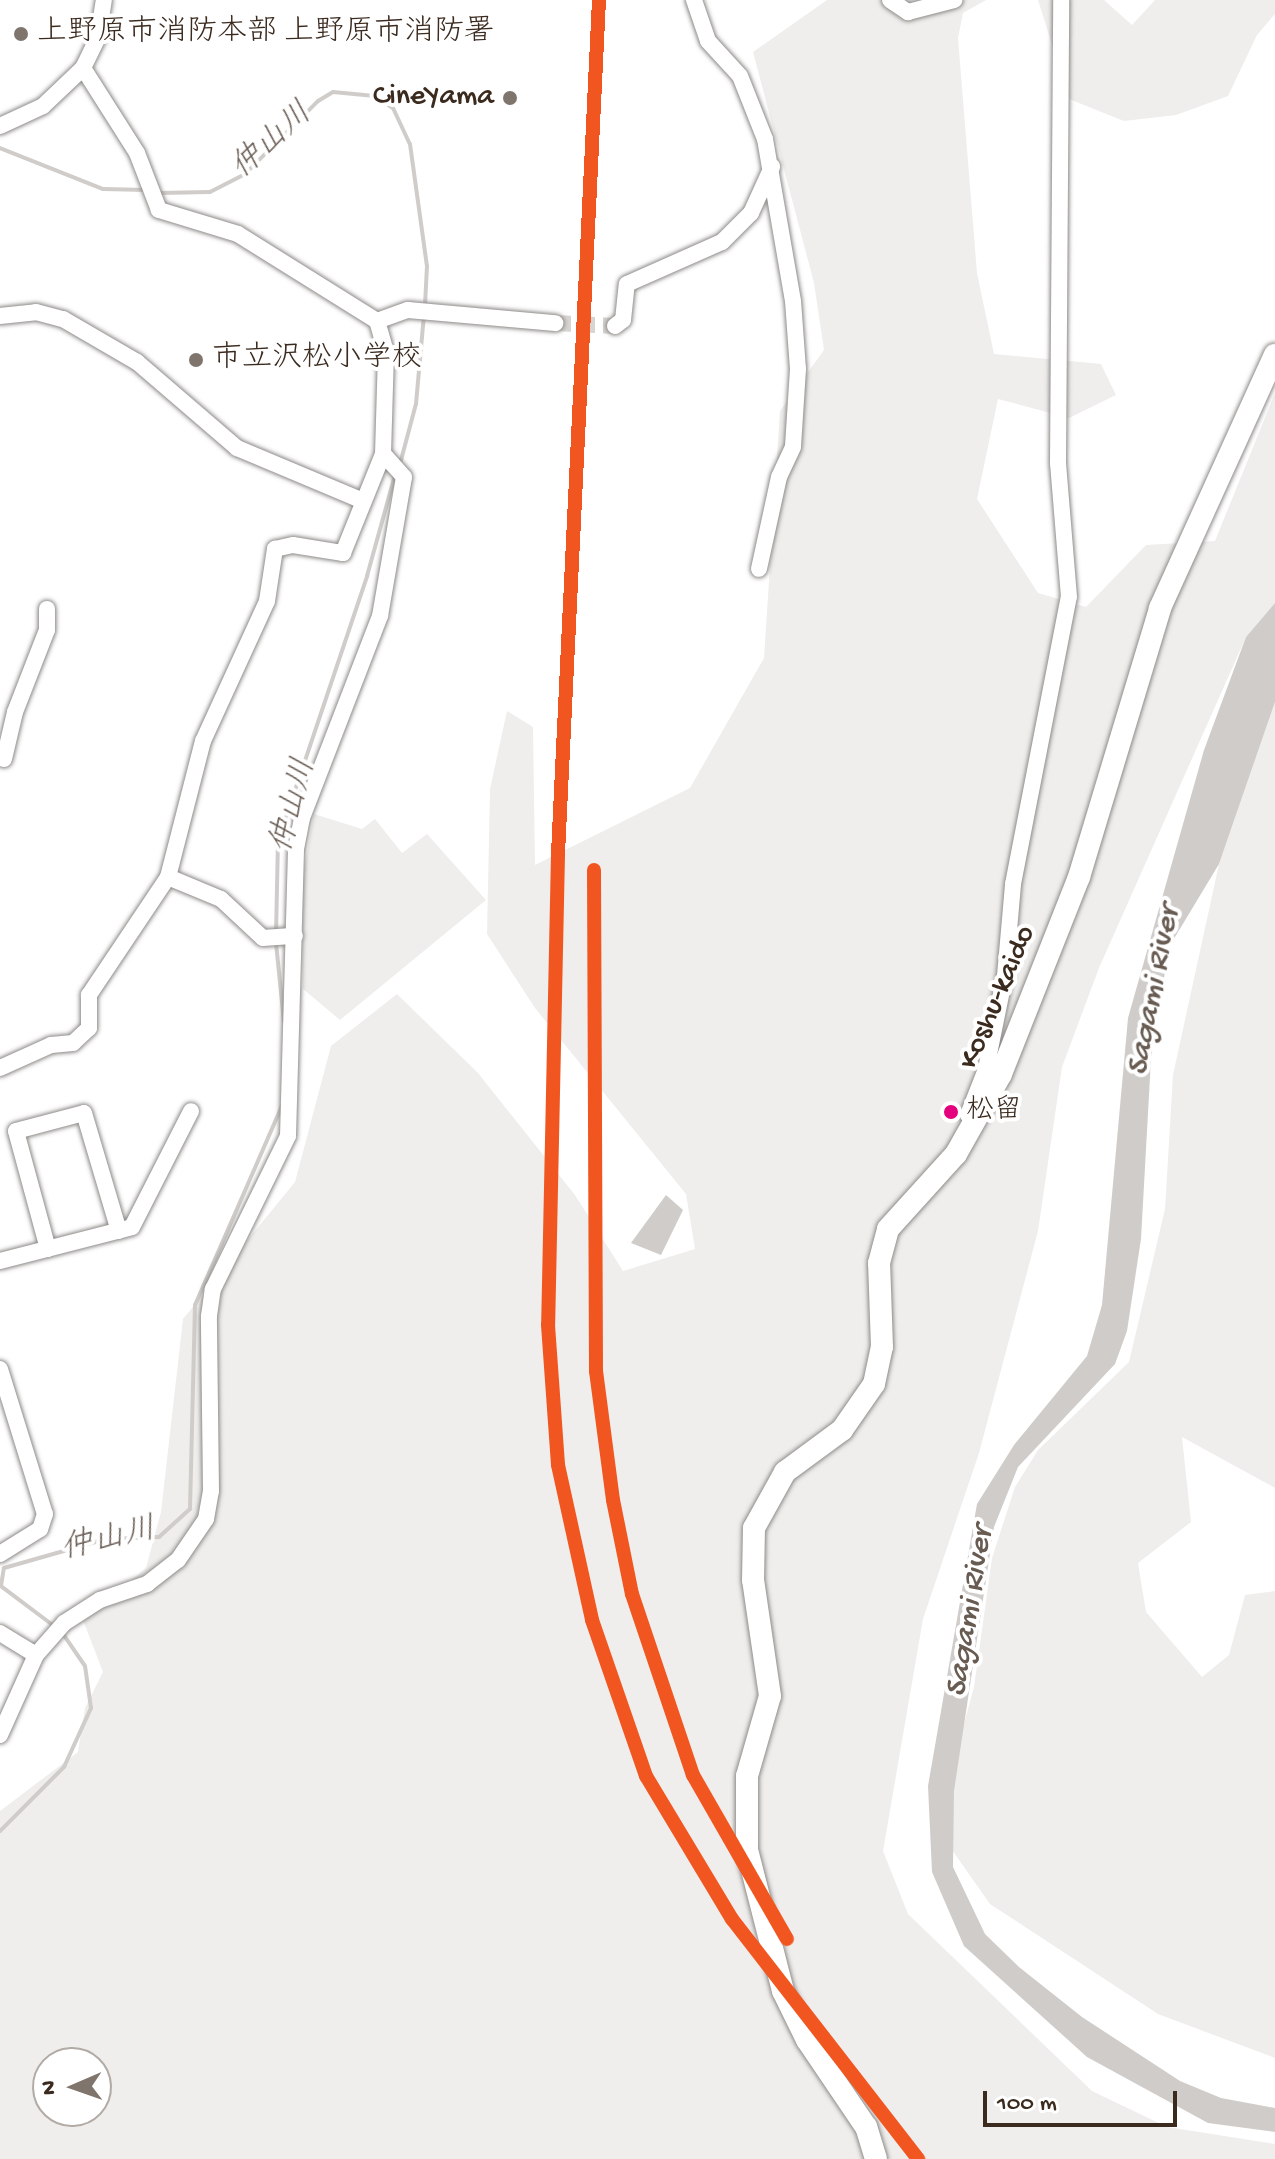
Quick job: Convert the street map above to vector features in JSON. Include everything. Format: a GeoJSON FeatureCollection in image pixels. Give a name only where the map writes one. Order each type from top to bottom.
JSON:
{"type":"FeatureCollection","features":[{"type":"Feature","properties":{"kind":"highway","name":"Koshu-kaido"},"geometry":{"type":"LineString","coordinates":[[876,2159],[866,2127],[807,2040],[783,1991],[747,1850],[747,1776],[770,1696],[753,1580],[753,1540],[765,1501],[785,1472],[842,1430],[866,1401],[882,1347],[879,1263],[885,1238],[898,1215],[972,1131],[1060,931],[1160,608],[1275,355]]}},
{"type":"Feature","properties":{"kind":"street"},"geometry":{"type":"LineString","coordinates":[[0,126],[43,106],[83,68],[98,37],[104,0]]}},
{"type":"Feature","properties":{"kind":"street"},"geometry":{"type":"LineString","coordinates":[[694,0],[708,41],[749,94],[772,166],[798,369],[793,447],[779,477],[759,569]]}},
{"type":"Feature","properties":{"kind":"street"},"geometry":{"type":"LineString","coordinates":[[890,0],[908,12],[954,0]]}},
{"type":"Feature","properties":{"kind":"street"},"geometry":{"type":"LineString","coordinates":[[972,1131],[967,1120],[986,1069],[1005,976],[1013,884],[1069,597],[1058,463],[1061,0]]}},
{"type":"Feature","properties":{"kind":"street"},"geometry":{"type":"LineString","coordinates":[[0,1068],[51,1045],[73,1043],[89,1028],[89,995],[168,877],[203,741],[267,601],[275,549],[293,545],[343,553],[383,454],[386,352],[377,321],[238,234],[159,210],[137,153],[83,68]]}},
{"type":"Feature","properties":{"kind":"street"},"geometry":{"type":"LineString","coordinates":[[615,326],[623,320],[627,284],[722,242],[751,213],[772,166]]}},
{"type":"Feature","properties":{"kind":"street"},"geometry":{"type":"LineString","coordinates":[[377,321],[416,311],[555,323]]}},
{"type":"Feature","properties":{"kind":"street"},"geometry":{"type":"LineString","coordinates":[[0,316],[36,312],[63,319],[137,362],[237,448],[363,501]]}},
{"type":"Feature","properties":{"kind":"street"},"geometry":{"type":"LineString","coordinates":[[0,1735],[36,1655],[64,1623],[100,1600],[147,1584],[178,1560],[206,1519],[211,1491],[209,1316],[223,1261],[288,1136],[295,936],[294,865],[302,818],[380,616],[404,477],[383,454]]}},
{"type":"Feature","properties":{"kind":"street"},"geometry":{"type":"LineString","coordinates":[[4,759],[15,712],[47,630],[47,609]]}},
{"type":"Feature","properties":{"kind":"street"},"geometry":{"type":"LineString","coordinates":[[168,877],[221,899],[263,938],[295,936]]}},
{"type":"Feature","properties":{"kind":"street"},"geometry":{"type":"LineString","coordinates":[[0,1261],[132,1227],[191,1111]]}},
{"type":"Feature","properties":{"kind":"street"},"geometry":{"type":"LineString","coordinates":[[48,1249],[16,1131],[84,1113],[119,1231]]}},
{"type":"Feature","properties":{"kind":"street"},"geometry":{"type":"LineString","coordinates":[[0,1369],[45,1514],[40,1529],[0,1554]]}},
{"type":"Feature","properties":{"kind":"street"},"geometry":{"type":"LineString","coordinates":[[0,1633],[36,1655]]}},
{"type":"Feature","properties":{"kind":"shaded area"},"geometry":{"type":"Polygon","coordinates":[[[827,0],[986,0],[963,13],[958,38],[977,273],[994,354],[1101,364],[1116,395],[1069,418],[998,399],[977,499],[1038,593],[1086,607],[1146,545],[1215,541],[1275,393],[1275,603],[1246,637],[1099,968],[1062,1067],[1038,1231],[979,1453],[923,1619],[883,1851],[908,1914],[1092,2091],[1167,2127],[1275,2144],[1275,2159],[0,2159],[0,1811],[78,1752],[85,1708],[103,1672],[83,1620],[146,1568],[161,1512],[183,1319],[295,1182],[331,1046],[397,994],[478,1073],[575,1195],[623,1271],[695,1249],[686,1194],[535,1008],[487,934],[490,789],[507,711],[533,727],[535,865],[690,788],[764,658],[780,411],[824,350],[814,283],[753,52],[827,0]]]}},
{"type":"Feature","properties":{"kind":"shaded area"},"geometry":{"type":"Polygon","coordinates":[[[1038,0],[1104,0],[1132,25],[1155,0],[1275,0],[1275,14],[1257,35],[1228,96],[1176,115],[1124,121],[1069,99],[1038,0]]]}},
{"type":"Feature","properties":{"kind":"shaded area"},"geometry":{"type":"Polygon","coordinates":[[[1275,702],[1275,1488],[1182,1437],[1191,1522],[1138,1563],[1146,1612],[1202,1677],[1229,1655],[1245,1595],[1275,1591],[1275,2058],[1158,2014],[990,1904],[952,1850],[946,1790],[974,1687],[992,1558],[1015,1487],[1038,1450],[1129,1362],[1165,1209],[1173,1075],[1219,864],[1275,702]]]}},
{"type":"Feature","properties":{"kind":"shaded area"},"geometry":{"type":"Polygon","coordinates":[[[314,814],[362,829],[375,819],[402,853],[427,834],[486,900],[340,1020],[303,989],[302,880],[314,814]]]}},
{"type":"Feature","properties":{"kind":"water","name":"Sagami River"},"geometry":{"type":"Polygon","coordinates":[[[1275,603],[1275,702],[1219,864],[1169,947],[1151,1059],[1141,1239],[1127,1331],[1115,1364],[1018,1467],[994,1527],[954,1791],[953,1867],[985,1934],[1019,1967],[1082,2017],[1180,2081],[1221,2098],[1275,2108],[1275,2132],[1208,2123],[1087,2057],[964,1946],[932,1872],[928,1786],[977,1504],[1014,1445],[1087,1356],[1102,1305],[1128,1018],[1204,750],[1246,637],[1275,603]]]}},
{"type":"Feature","properties":{"kind":"water"},"geometry":{"type":"Polygon","coordinates":[[[666,1195],[683,1210],[661,1255],[631,1243],[666,1195]]]}},
{"type":"Feature","properties":{"kind":"waterway","name":"仲山川"},"geometry":{"type":"LineString","coordinates":[[159,193],[210,192],[245,174],[318,101],[333,92],[375,96],[393,108],[410,144],[427,266],[425,306]]}},
{"type":"Feature","properties":{"kind":"waterway","name":"仲山川"},"geometry":{"type":"LineString","coordinates":[[0,148],[103,189],[147,190]]}},
{"type":"Feature","properties":{"kind":"waterway","name":"仲山川"},"geometry":{"type":"LineString","coordinates":[[400,464],[416,404],[424,315]]}},
{"type":"Feature","properties":{"kind":"waterway","name":"仲山川"},"geometry":{"type":"LineString","coordinates":[[276,935],[278,841],[367,576],[395,475]]}},
{"type":"Feature","properties":{"kind":"waterway","name":"仲山川"},"geometry":{"type":"LineString","coordinates":[[276,943],[284,1022]]}},
{"type":"Feature","properties":{"kind":"waterway","name":"仲山川"},"geometry":{"type":"LineString","coordinates":[[54,1626],[1,1586],[4,1568],[106,1539],[159,1537],[190,1509],[195,1305],[282,1106]]}},
{"type":"Feature","properties":{"kind":"waterway","name":"仲山川"},"geometry":{"type":"LineString","coordinates":[[0,1831],[64,1767],[91,1708],[85,1666],[61,1631]]}},
{"type":"Feature","properties":{"kind":"tunnel"},"geometry":{"type":"LineString","coordinates":[[555,323],[615,326]]}},
{"type":"Feature","properties":{"kind":"transit line"},"geometry":{"type":"LineString","coordinates":[[599,0],[558,854],[548,1325],[558,1465],[592,1620],[646,1776],[732,1919],[918,2159]]}},
{"type":"Feature","properties":{"kind":"transit line"},"geometry":{"type":"LineString","coordinates":[[594,870],[596,1371],[613,1500],[632,1594],[693,1775],[787,1939]]}},
{"type":"Feature","properties":{"kind":"place","name":"上野原市消防本部 上野原市消防署"},"geometry":{"type":"Point","coordinates":[21,34]}},
{"type":"Feature","properties":{"kind":"place","name":"CineYama"},"geometry":{"type":"Point","coordinates":[510,98]}},
{"type":"Feature","properties":{"kind":"place","name":"市立沢松小学校"},"geometry":{"type":"Point","coordinates":[196,360]}},
{"type":"Feature","properties":{"kind":"place","name":"松留"},"geometry":{"type":"Point","coordinates":[951,1112]}}]}
